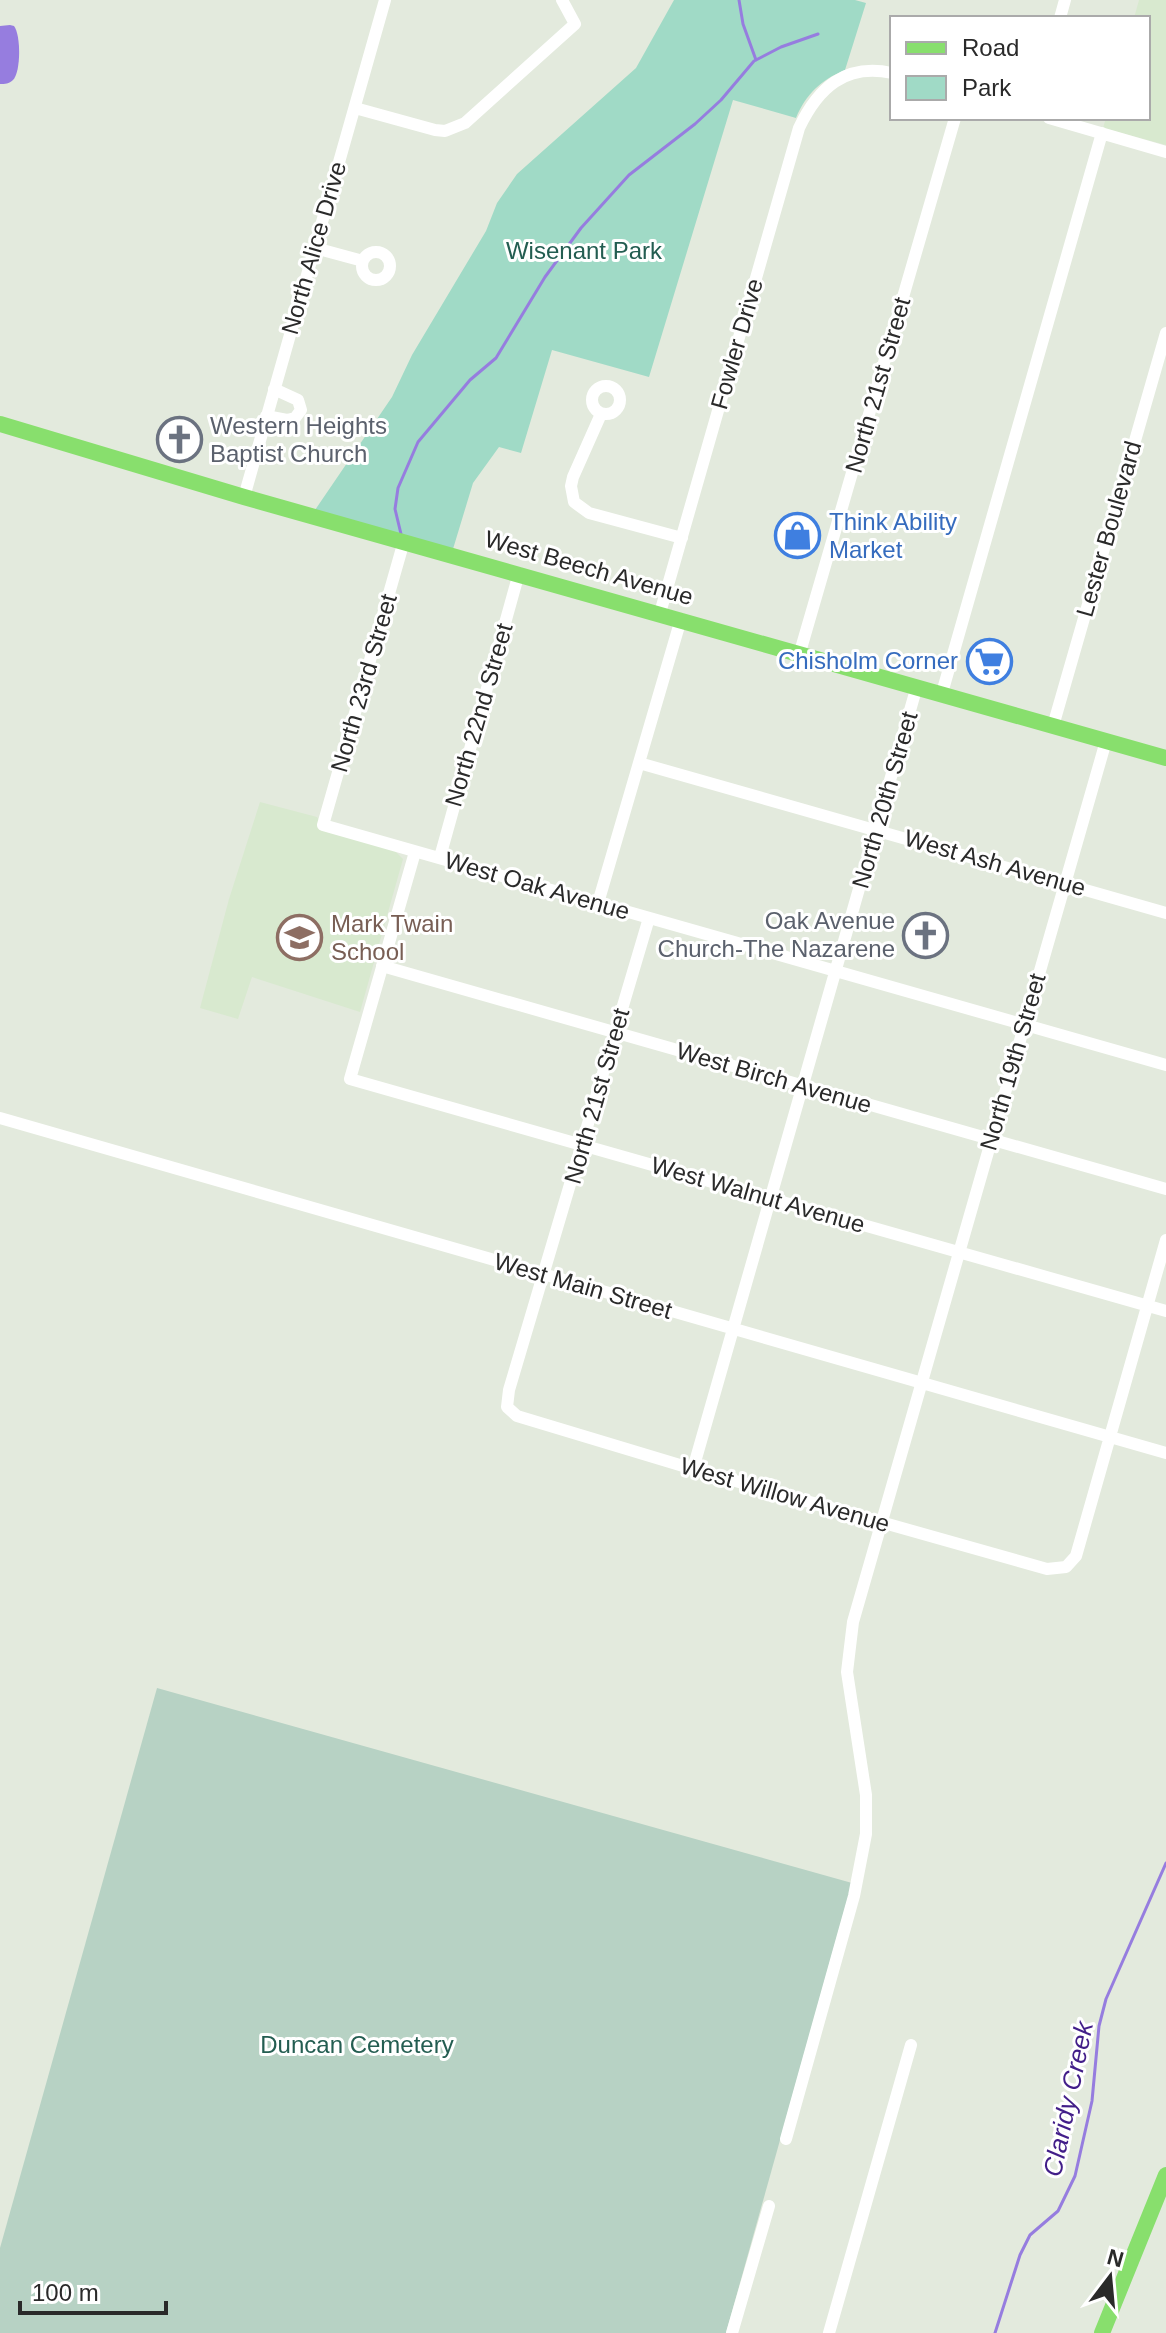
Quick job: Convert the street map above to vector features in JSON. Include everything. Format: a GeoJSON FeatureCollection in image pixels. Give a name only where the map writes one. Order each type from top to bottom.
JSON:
{"type":"FeatureCollection","features":[{"type":"Feature","properties":{"kind":"main road","name":"West Beech Avenue"},"geometry":{"type":"LineString","coordinates":[[0,424],[244,497],[1166,758]]}},
{"type":"Feature","properties":{"kind":"main road"},"geometry":{"type":"LineString","coordinates":[[1102,2333],[1166,2175]]}},
{"type":"Feature","properties":{"kind":"street","name":"North Alice Drive"},"geometry":{"type":"LineString","coordinates":[[244,497],[385,0]]}},
{"type":"Feature","properties":{"kind":"street"},"geometry":{"type":"LineString","coordinates":[[355,108],[435,130],[454,128],[474,116],[575,24],[562,0]]}},
{"type":"Feature","properties":{"kind":"street","name":"Fowler Drive"},"geometry":{"type":"LineString","coordinates":[[660,613],[798,129],[808,108],[831,84],[861,71],[890,73]]}},
{"type":"Feature","properties":{"kind":"street","name":"North 21st Street"},"geometry":{"type":"LineString","coordinates":[[800,652],[954,120]]}},
{"type":"Feature","properties":{"kind":"street"},"geometry":{"type":"LineString","coordinates":[[1056,120],[1166,152]]}},
{"type":"Feature","properties":{"kind":"street","name":"North 20th Street"},"geometry":{"type":"LineString","coordinates":[[942,693],[1102,133]]}},
{"type":"Feature","properties":{"kind":"street"},"geometry":{"type":"LineString","coordinates":[[315,248],[363,261]]}},
{"type":"Feature","properties":{"kind":"street","name":"Lester Boulevard"},"geometry":{"type":"LineString","coordinates":[[1053,726],[1166,333]]}},
{"type":"Feature","properties":{"kind":"street"},"geometry":{"type":"LineString","coordinates":[[266,416],[287,420],[295,418],[301,410],[298,400],[274,389]]}},
{"type":"Feature","properties":{"kind":"street"},"geometry":{"type":"LineString","coordinates":[[601,414],[580,455],[573,477],[574,502],[589,513],[682,538]]}},
{"type":"Feature","properties":{"kind":"street","name":"North 23rd Street"},"geometry":{"type":"LineString","coordinates":[[323,825],[404,541]]}},
{"type":"Feature","properties":{"kind":"street","name":"North 22nd Street"},"geometry":{"type":"LineString","coordinates":[[440,857],[519,573]]}},
{"type":"Feature","properties":{"kind":"street"},"geometry":{"type":"LineString","coordinates":[[598,903],[681,619]]}},
{"type":"Feature","properties":{"kind":"street","name":"North 20th Street"},"geometry":{"type":"LineString","coordinates":[[693,1469],[917,686]]}},
{"type":"Feature","properties":{"kind":"street","name":"North 19th Street"},"geometry":{"type":"LineString","coordinates":[[786,2139],[858,1875],[866,1834],[866,1795],[850,1700],[848,1650],[853,1622],[1106,741]]}},
{"type":"Feature","properties":{"kind":"street","name":"West Ash Avenue"},"geometry":{"type":"LineString","coordinates":[[639,763],[1166,913]]}},
{"type":"Feature","properties":{"kind":"street","name":"West Oak Avenue"},"geometry":{"type":"LineString","coordinates":[[323,825],[1166,1065]]}},
{"type":"Feature","properties":{"kind":"street"},"geometry":{"type":"LineString","coordinates":[[382,966],[415,852]]}},
{"type":"Feature","properties":{"kind":"street","name":"North 21st Street"},"geometry":{"type":"LineString","coordinates":[[507,1407],[509,1390],[649,918]]}},
{"type":"Feature","properties":{"kind":"street","name":"West Birch Avenue"},"geometry":{"type":"LineString","coordinates":[[382,966],[1166,1189]]}},
{"type":"Feature","properties":{"kind":"street","name":"West Walnut Avenue"},"geometry":{"type":"LineString","coordinates":[[382,966],[350,1079],[1166,1311]]}},
{"type":"Feature","properties":{"kind":"street","name":"West Main Street"},"geometry":{"type":"LineString","coordinates":[[0,1118],[1166,1453]]}},
{"type":"Feature","properties":{"kind":"street"},"geometry":{"type":"LineString","coordinates":[[1111,1437],[1166,1240]]}},
{"type":"Feature","properties":{"kind":"street","name":"West Willow Avenue"},"geometry":{"type":"LineString","coordinates":[[507,1407],[517,1416],[693,1469],[1047,1569],[1066,1567],[1076,1556],[1111,1437]]}},
{"type":"Feature","properties":{"kind":"street"},"geometry":{"type":"LineString","coordinates":[[829,2333],[911,2045]]}},
{"type":"Feature","properties":{"kind":"street"},"geometry":{"type":"LineString","coordinates":[[732,2333],[769,2206]]}},
{"type":"Feature","properties":{"kind":"shaded area"},"geometry":{"type":"Polygon","coordinates":[[[1139,0],[1166,0],[1166,145],[1103,128],[1105,120],[1150,120],[1150,16],[1135,16],[1139,0]]]}},
{"type":"Feature","properties":{"kind":"shaded area"},"geometry":{"type":"Polygon","coordinates":[[[0,26],[14,26],[18,37],[18,69],[11,81],[0,84],[0,26]]]}},
{"type":"Feature","properties":{"kind":"shaded area","name":"Mark Twain School"},"geometry":{"type":"Polygon","coordinates":[[[260,802],[317,817],[325,831],[394,850],[403,859],[360,1012],[252,977],[238,1019],[200,1008],[229,899],[260,802]]]}},
{"type":"Feature","properties":{"kind":"green space","name":"Wisenant Park"},"geometry":{"type":"Polygon","coordinates":[[[674,0],[855,0],[866,3],[845,70],[815,89],[796,118],[733,100],[649,377],[552,350],[521,453],[499,447],[473,483],[453,549],[315,510],[392,397],[412,355],[486,231],[497,203],[517,174],[636,68],[674,0]]]}},
{"type":"Feature","properties":{"kind":"green space","name":"Duncan Cemetery"},"geometry":{"type":"Polygon","coordinates":[[[157,1688],[852,1883],[726,2333],[0,2333],[0,2248],[157,1688]]]}},
{"type":"Feature","properties":{"kind":"waterway"},"geometry":{"type":"LineString","coordinates":[[739,0],[743,24],[756,60]]}},
{"type":"Feature","properties":{"kind":"waterway"},"geometry":{"type":"LineString","coordinates":[[401,534],[395,509],[398,488],[418,442],[470,380],[496,358],[545,277],[581,228],[629,175],[721,100],[754,61],[781,47],[818,34]]}},
{"type":"Feature","properties":{"kind":"waterway","name":"Claridy Creek"},"geometry":{"type":"LineString","coordinates":[[995,2333],[1020,2255],[1030,2235],[1058,2211],[1075,2176],[1092,2101],[1099,2026],[1106,1999],[1166,1863]]}},
{"type":"Feature","properties":{"kind":"place","name":"Western Heights Baptist Church"},"geometry":{"type":"Point","coordinates":[179,440]}},
{"type":"Feature","properties":{"kind":"place","name":"Think Ability Market"},"geometry":{"type":"Point","coordinates":[798,536]}},
{"type":"Feature","properties":{"kind":"place","name":"Chisholm Corner"},"geometry":{"type":"Point","coordinates":[989,661]}},
{"type":"Feature","properties":{"kind":"place","name":"Oak Avenue Church-The Nazarene"},"geometry":{"type":"Point","coordinates":[926,935]}},
{"type":"Feature","properties":{"kind":"place","name":"Mark Twain School"},"geometry":{"type":"Point","coordinates":[300,938]}}]}
